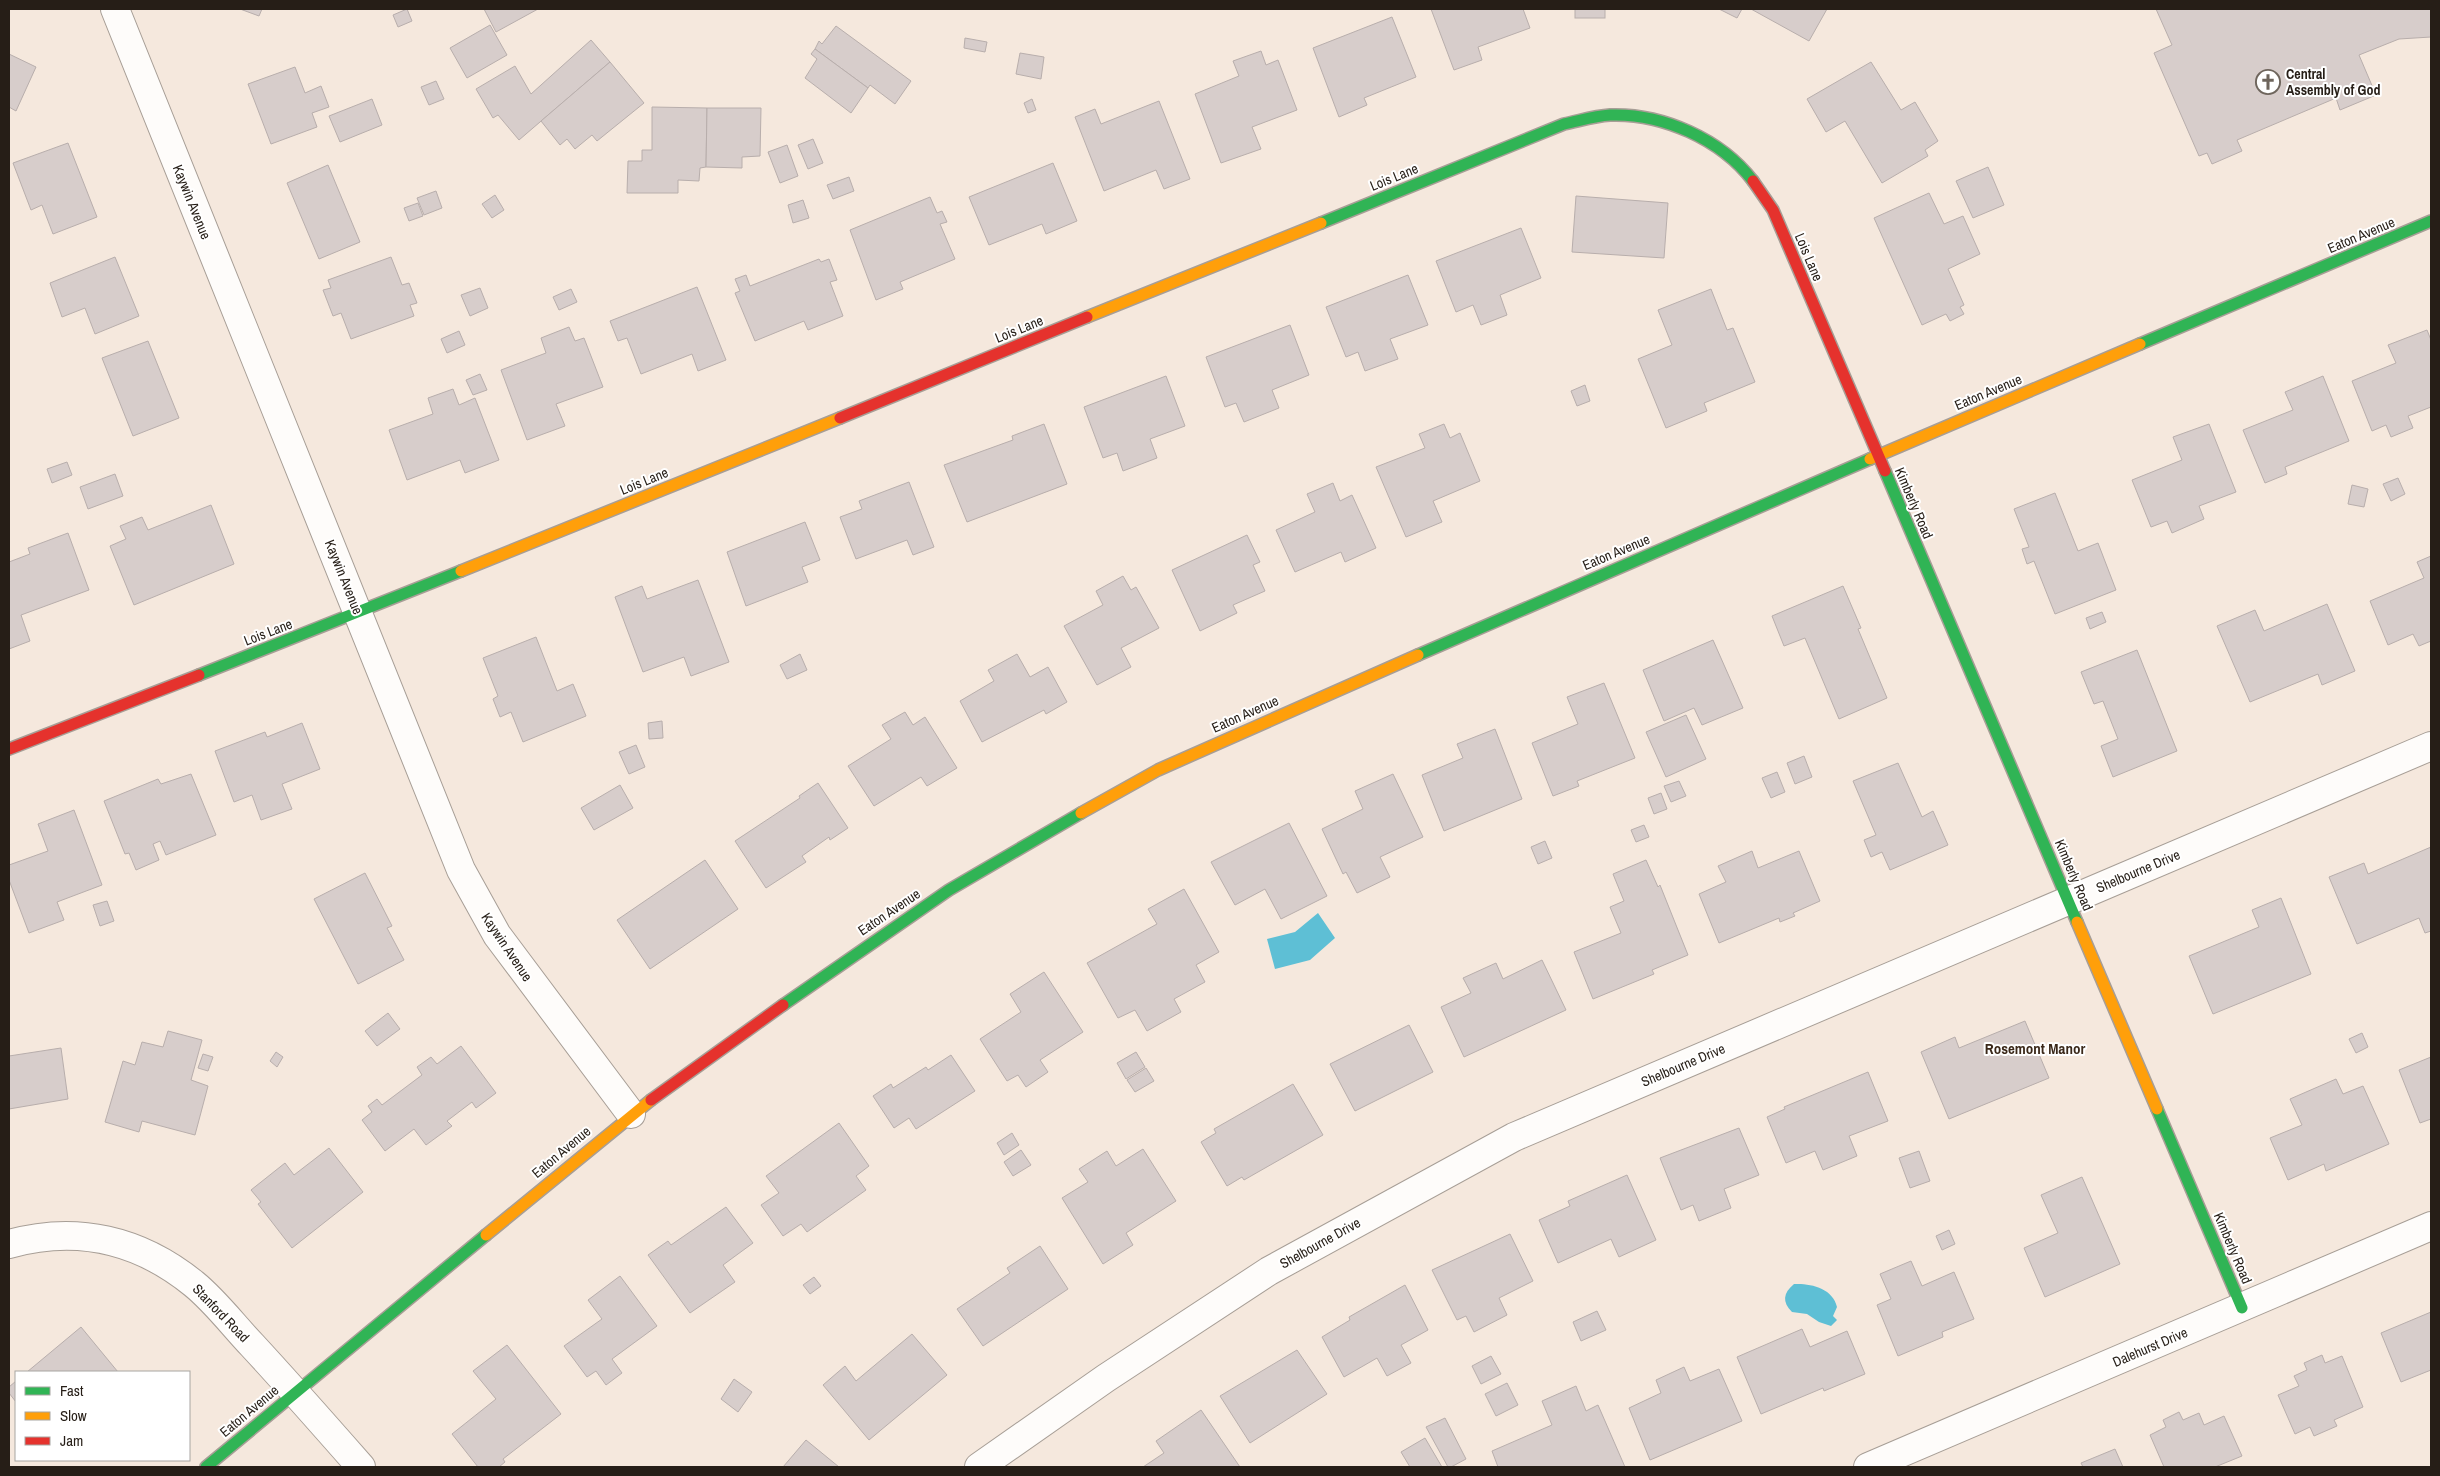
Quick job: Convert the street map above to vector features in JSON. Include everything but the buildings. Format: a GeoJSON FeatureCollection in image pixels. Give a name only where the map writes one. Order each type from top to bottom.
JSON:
{"type":"FeatureCollection","features":[{"type":"Feature","properties":{"kind":"street","name":"Kaywin Avenue"},"geometry":{"type":"LineString","coordinates":[[115,9],[461,870],[479,905],[522,970],[631,1114]]}},
{"type":"Feature","properties":{"kind":"street","name":"Lois Lane"},"geometry":{"type":"LineString","coordinates":[[9,749],[358,613],[1564,124],[1612,115],[1642,117],[1686,129],[1712,143],[1747,173],[1772,210],[1877,456]]}},
{"type":"Feature","properties":{"kind":"street","name":"Eaton Avenue"},"geometry":{"type":"LineString","coordinates":[[206,1467],[631,1114],[856,953],[942,896],[1050,830],[1158,770],[1279,715],[1877,456],[2431,221]]}},
{"type":"Feature","properties":{"kind":"street","name":"Kimberly Road"},"geometry":{"type":"LineString","coordinates":[[1877,456],[2069,900],[2242,1308]]}},
{"type":"Feature","properties":{"kind":"street","name":"Shelbourne Drive"},"geometry":{"type":"LineString","coordinates":[[979,1467],[1106,1378],[1269,1271],[1514,1137],[2431,746]]}},
{"type":"Feature","properties":{"kind":"street","name":"Dalehurst Drive"},"geometry":{"type":"LineString","coordinates":[[1868,1467],[2431,1226]]}},
{"type":"Feature","properties":{"kind":"street","name":"Stanford Road"},"geometry":{"type":"LineString","coordinates":[[9,1244],[38,1237],[89,1236],[122,1243],[153,1255],[195,1284],[295,1392],[360,1467]]}},
{"type":"Feature","properties":{"kind":"water"},"geometry":{"type":"Polygon","coordinates":[[[1318,913],[1335,938],[1310,960],[1275,969],[1267,939],[1295,932],[1318,913]]]}},
{"type":"Feature","properties":{"kind":"water"},"geometry":{"type":"Polygon","coordinates":[[[1794,1284],[1814,1286],[1831,1295],[1837,1307],[1833,1316],[1837,1320],[1831,1326],[1819,1322],[1807,1314],[1792,1312],[1785,1298],[1794,1284]]]}},
{"type":"Feature","properties":{"kind":"traffic: fast"},"geometry":{"type":"LineString","coordinates":[[1321,223],[1564,124],[1610,115],[1650,119],[1670,124],[1689,132],[1707,141],[1724,153],[1740,166],[1753,181]]}},
{"type":"Feature","properties":{"kind":"traffic: fast"},"geometry":{"type":"LineString","coordinates":[[2140,344],[2431,221]]}},
{"type":"Feature","properties":{"kind":"traffic: fast"},"geometry":{"type":"LineString","coordinates":[[1418,655],[1870,459]]}},
{"type":"Feature","properties":{"kind":"traffic: fast"},"geometry":{"type":"LineString","coordinates":[[1885,471],[2077,922]]}},
{"type":"Feature","properties":{"kind":"traffic: fast"},"geometry":{"type":"LineString","coordinates":[[199,675],[461,571]]}},
{"type":"Feature","properties":{"kind":"traffic: fast"},"geometry":{"type":"LineString","coordinates":[[783,1005],[949,890],[1081,813]]}},
{"type":"Feature","properties":{"kind":"traffic: fast"},"geometry":{"type":"LineString","coordinates":[[2157,1109],[2242,1308]]}},
{"type":"Feature","properties":{"kind":"traffic: fast"},"geometry":{"type":"LineString","coordinates":[[206,1467],[486,1235]]}},
{"type":"Feature","properties":{"kind":"traffic: slow"},"geometry":{"type":"LineString","coordinates":[[1087,317],[1321,223]]}},
{"type":"Feature","properties":{"kind":"traffic: slow"},"geometry":{"type":"LineString","coordinates":[[1870,459],[2140,344]]}},
{"type":"Feature","properties":{"kind":"traffic: slow"},"geometry":{"type":"LineString","coordinates":[[461,571],[840,418]]}},
{"type":"Feature","properties":{"kind":"traffic: slow"},"geometry":{"type":"LineString","coordinates":[[1081,813],[1158,770],[1418,655]]}},
{"type":"Feature","properties":{"kind":"traffic: slow"},"geometry":{"type":"LineString","coordinates":[[2077,922],[2157,1109]]}},
{"type":"Feature","properties":{"kind":"traffic: slow"},"geometry":{"type":"LineString","coordinates":[[486,1235],[651,1100]]}},
{"type":"Feature","properties":{"kind":"traffic: jam"},"geometry":{"type":"LineString","coordinates":[[1753,181],[1773,210],[1885,471]]}},
{"type":"Feature","properties":{"kind":"traffic: jam"},"geometry":{"type":"LineString","coordinates":[[840,418],[1087,317]]}},
{"type":"Feature","properties":{"kind":"traffic: jam"},"geometry":{"type":"LineString","coordinates":[[9,749],[199,675]]}},
{"type":"Feature","properties":{"kind":"traffic: jam"},"geometry":{"type":"LineString","coordinates":[[651,1100],[783,1005]]}},
{"type":"Feature","properties":{"kind":"place","name":"Central Assembly of God"},"geometry":{"type":"Point","coordinates":[2268,82]}},
{"type":"Feature","properties":{"kind":"district","name":"Rosemont Manor"},"geometry":{"type":"Point","coordinates":[2035,1048]}}]}
